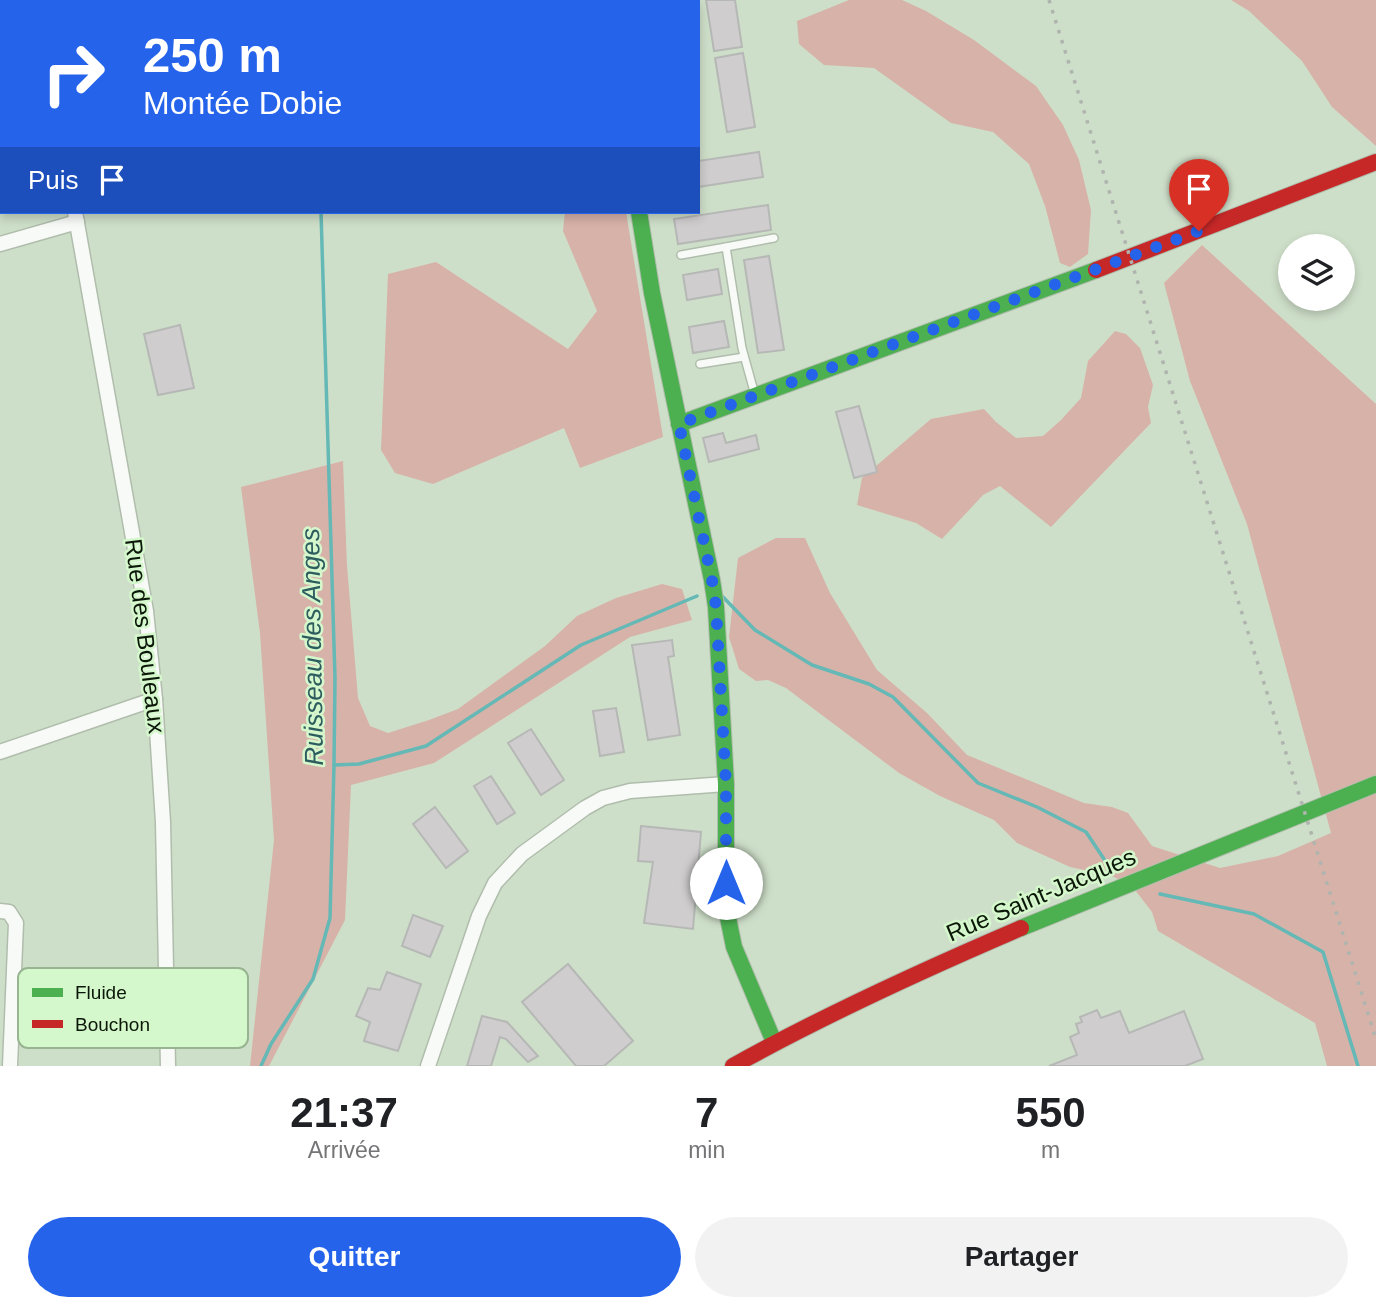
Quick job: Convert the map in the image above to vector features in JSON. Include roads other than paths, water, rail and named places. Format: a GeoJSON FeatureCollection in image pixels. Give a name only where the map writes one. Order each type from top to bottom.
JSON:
{"type":"FeatureCollection","features":[{"type":"Feature","properties":{"kind":"street"},"geometry":{"type":"LineString","coordinates":[[679,424],[1163,245],[1376,162]]}},
{"type":"Feature","properties":{"kind":"street"},"geometry":{"type":"LineString","coordinates":[[639,214],[652,293],[716,607],[726,784],[726,908],[734,947],[774,1042]]}},
{"type":"Feature","properties":{"kind":"street"},"geometry":{"type":"LineString","coordinates":[[0,244],[76,217]]}},
{"type":"Feature","properties":{"kind":"street","name":"Rue des Bouleaux"},"geometry":{"type":"LineString","coordinates":[[76,217],[146,611],[155,699],[165,868],[167,968]]}},
{"type":"Feature","properties":{"kind":"street"},"geometry":{"type":"LineString","coordinates":[[0,752],[155,699]]}},
{"type":"Feature","properties":{"kind":"street"},"geometry":{"type":"LineString","coordinates":[[428,1066],[479,916],[495,883],[522,854],[585,808],[603,799],[629,791],[726,784]]}},
{"type":"Feature","properties":{"kind":"street","name":"Rue Saint-Jacques"},"geometry":{"type":"LineString","coordinates":[[733,1066],[774,1042],[908,977],[1098,895],[1376,784]]}},
{"type":"Feature","properties":{"kind":"street"},"geometry":{"type":"LineString","coordinates":[[0,911],[9,912],[16,923],[9,1066]]}},
{"type":"Feature","properties":{"kind":"street","name":"Rue des Bouleaux"},"geometry":{"type":"LineString","coordinates":[[168,1048],[168,1066]]}},
{"type":"Feature","properties":{"kind":"lane"},"geometry":{"type":"LineString","coordinates":[[681,255],[774,238]]}},
{"type":"Feature","properties":{"kind":"lane"},"geometry":{"type":"LineString","coordinates":[[726,247],[744,356],[755,396]]}},
{"type":"Feature","properties":{"kind":"lane"},"geometry":{"type":"LineString","coordinates":[[700,364],[744,356]]}},
{"type":"Feature","properties":{"kind":"waterway","name":"Ruisseau des Anges"},"geometry":{"type":"LineString","coordinates":[[261,1066],[271,1044],[313,979],[330,918],[335,678],[321,214]]}},
{"type":"Feature","properties":{"kind":"waterway"},"geometry":{"type":"LineString","coordinates":[[334,765],[359,764],[426,746],[581,645],[697,596]]}},
{"type":"Feature","properties":{"kind":"waterway"},"geometry":{"type":"LineString","coordinates":[[722,596],[755,630],[812,665],[869,684],[893,697],[978,783],[1037,807],[1086,832],[1106,862]]}},
{"type":"Feature","properties":{"kind":"waterway"},"geometry":{"type":"LineString","coordinates":[[1160,894],[1254,914],[1323,952],[1358,1066]]}},
{"type":"Feature","properties":{"kind":"railway"},"geometry":{"type":"LineString","coordinates":[[1049,0],[1376,1039]]}}]}
